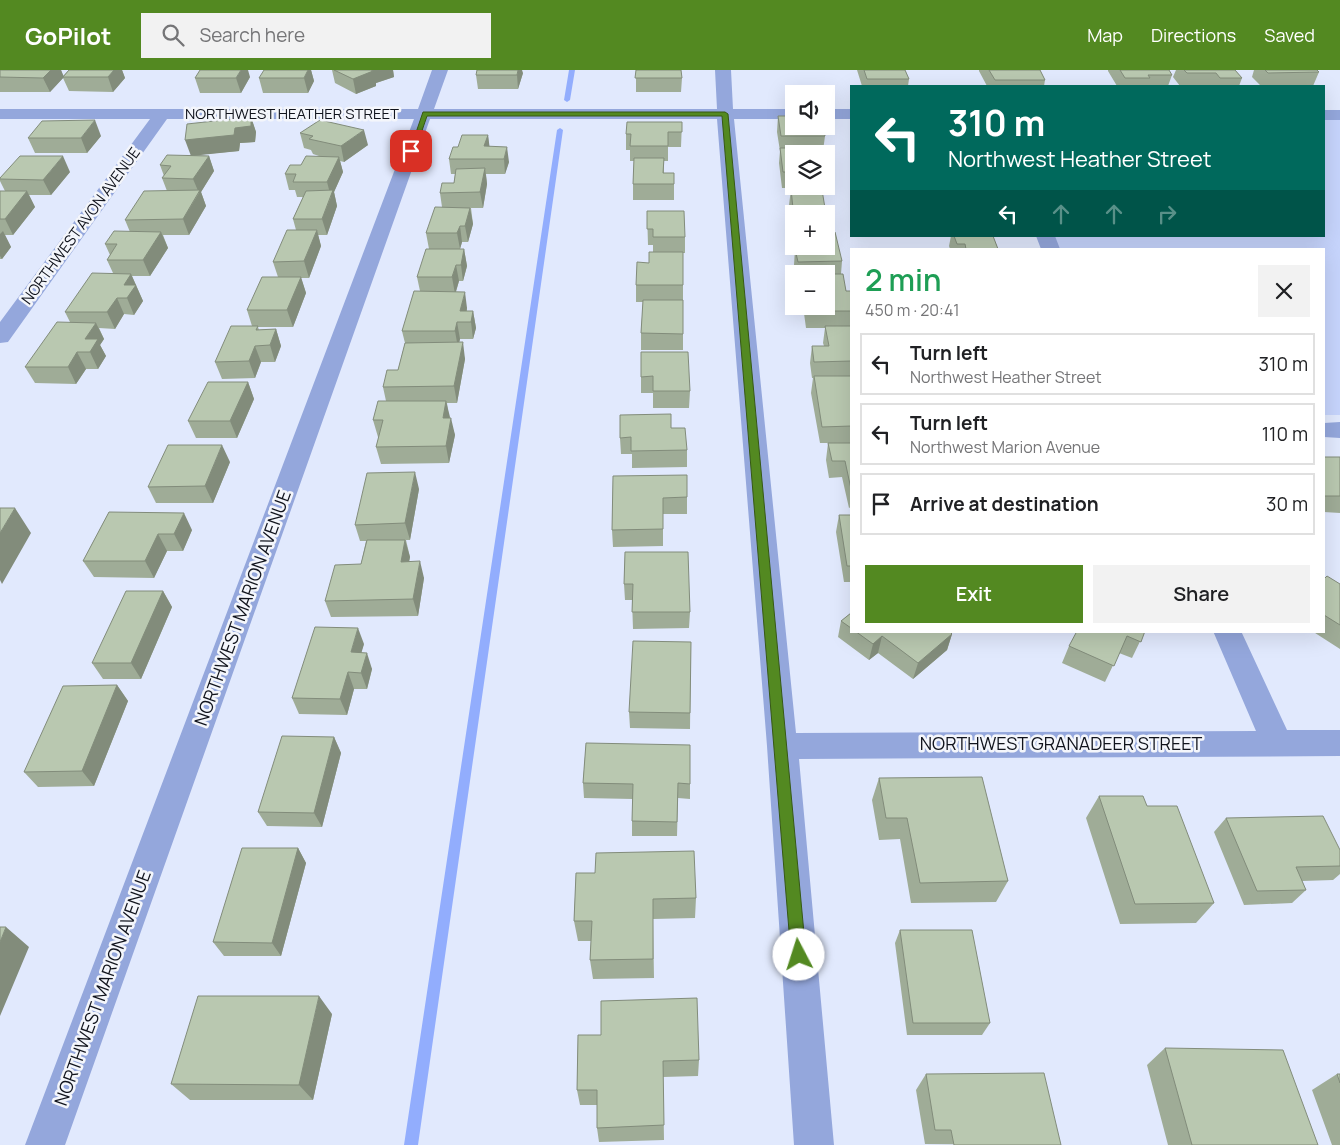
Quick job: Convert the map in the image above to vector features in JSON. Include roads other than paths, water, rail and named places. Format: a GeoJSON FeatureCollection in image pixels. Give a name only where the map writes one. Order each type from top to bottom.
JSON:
{"type":"FeatureCollection","features":[{"type":"Feature","properties":{"kind":"street","name":"NORTHWEST MARION AVENUE"},"geometry":{"type":"LineString","coordinates":[[45,1145],[440,70]]}},
{"type":"Feature","properties":{"kind":"street"},"geometry":{"type":"LineString","coordinates":[[723,70],[725,114],[782,746],[814,1145]]}},
{"type":"Feature","properties":{"kind":"street","name":"NORTHWEST HEATHER STREET"},"geometry":{"type":"LineString","coordinates":[[0,114],[785,114]]}},
{"type":"Feature","properties":{"kind":"street","name":"NORTHWEST AVON AVENUE"},"geometry":{"type":"LineString","coordinates":[[0,337],[162,114]]}},
{"type":"Feature","properties":{"kind":"street"},"geometry":{"type":"LineString","coordinates":[[835,114],[850,114]]}},
{"type":"Feature","properties":{"kind":"street"},"geometry":{"type":"LineString","coordinates":[[1325,115],[1340,115]]}},
{"type":"Feature","properties":{"kind":"street"},"geometry":{"type":"LineString","coordinates":[[1325,430],[1340,430]]}},
{"type":"Feature","properties":{"kind":"street"},"geometry":{"type":"LineString","coordinates":[[1228,633],[1277,743]]}},
{"type":"Feature","properties":{"kind":"street","name":"NORTHWEST GRANADEER STREET"},"geometry":{"type":"LineString","coordinates":[[782,746],[1340,743]]}},
{"type":"Feature","properties":{"kind":"waterway"},"geometry":{"type":"LineString","coordinates":[[567,100],[572,70]]}},
{"type":"Feature","properties":{"kind":"waterway"},"geometry":{"type":"LineString","coordinates":[[411,1145],[560,130]]}}]}
